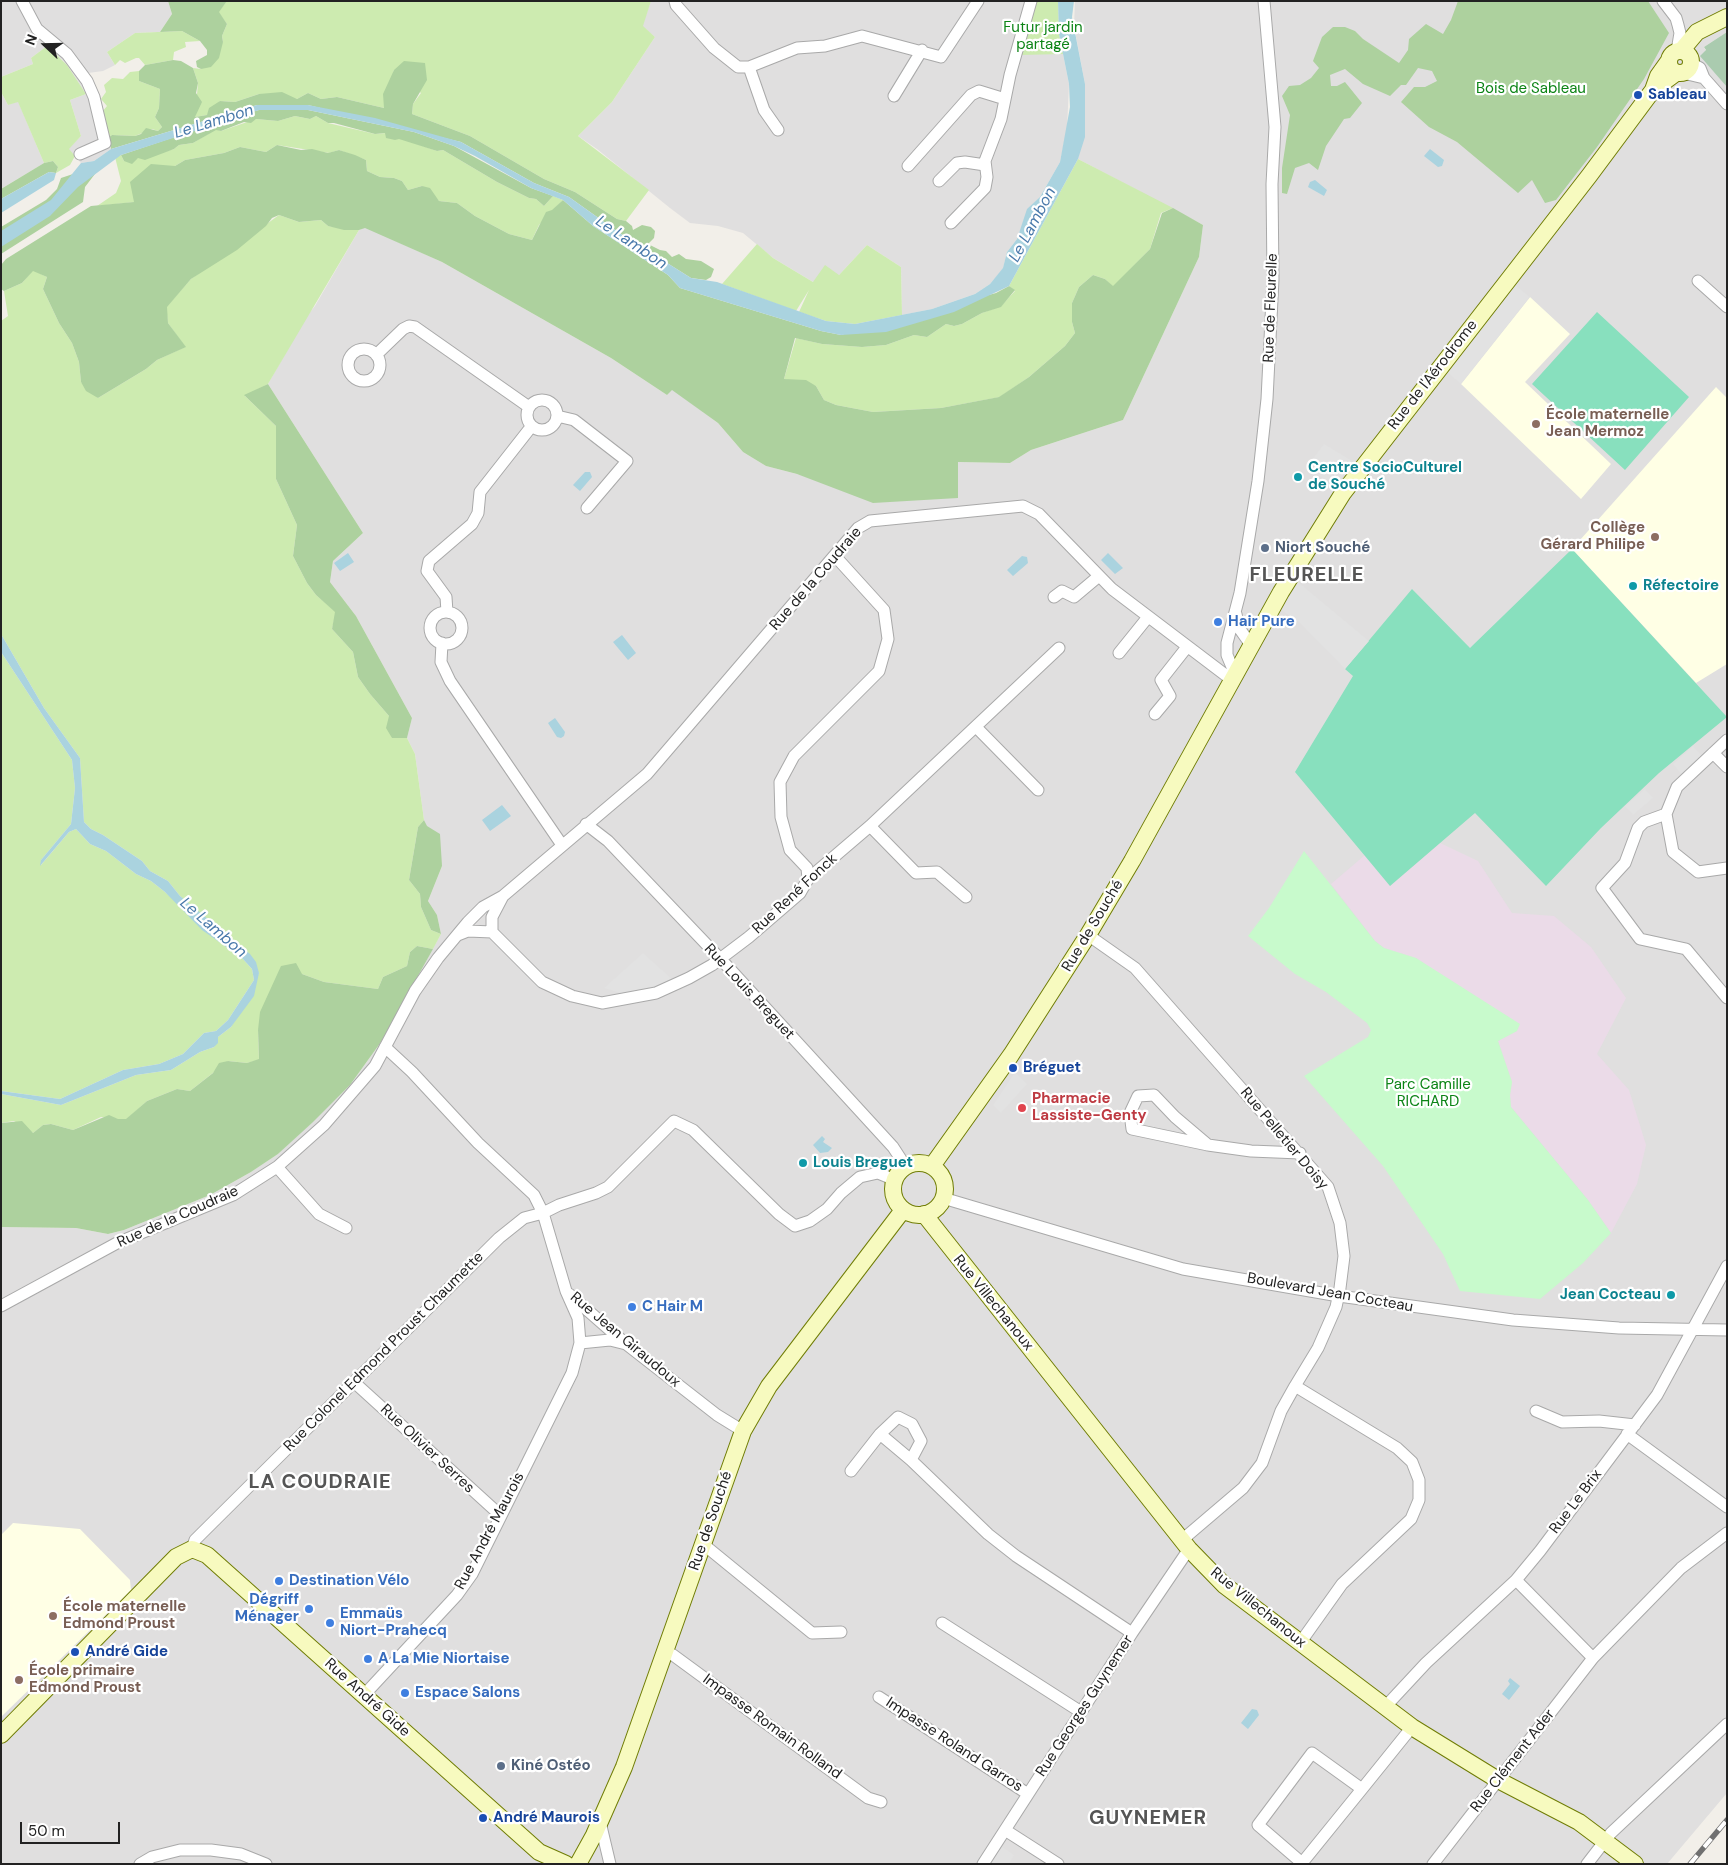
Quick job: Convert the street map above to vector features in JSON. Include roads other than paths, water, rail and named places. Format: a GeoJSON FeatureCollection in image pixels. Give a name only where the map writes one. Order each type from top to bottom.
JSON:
{"type":"FeatureCollection","features":[{"type":"Feature","properties":{"kind":"street"},"geometry":{"type":"LineString","coordinates":[[22,1],[36,29],[67,54],[84,76],[94,97],[105,143],[80,154]]}},
{"type":"Feature","properties":{"kind":"street"},"geometry":{"type":"LineString","coordinates":[[676,1],[676,5],[714,48],[738,67],[749,67],[798,48],[825,46],[862,36],[922,50],[940,57],[978,1]]}},
{"type":"Feature","properties":{"kind":"street"},"geometry":{"type":"LineString","coordinates":[[951,223],[985,188],[987,177],[985,165],[1001,119],[1031,1]]}},
{"type":"Feature","properties":{"kind":"street","name":"Rue de Fleurelle"},"geometry":{"type":"LineString","coordinates":[[1233,677],[1227,656],[1227,643],[1236,614],[1258,481],[1267,399],[1273,280],[1272,184],[1275,127],[1264,1]]}},
{"type":"Feature","properties":{"kind":"street"},"geometry":{"type":"LineString","coordinates":[[1663,1],[1676,18],[1680,33],[1681,62],[1704,78],[1727,104]]}},
{"type":"Feature","properties":{"kind":"street","name":"Rue de l'Aérodrome"},"geometry":{"type":"LineString","coordinates":[[1681,62],[1697,32],[1727,17]]}},
{"type":"Feature","properties":{"kind":"street","name":"Rue de l'Aérodrome"},"geometry":{"type":"LineString","coordinates":[[1233,677],[1343,493],[1652,90],[1658,76],[1681,62],[1702,39],[1727,24]]}},
{"type":"Feature","properties":{"kind":"street"},"geometry":{"type":"LineString","coordinates":[[894,96],[922,50]]}},
{"type":"Feature","properties":{"kind":"street"},"geometry":{"type":"LineString","coordinates":[[749,67],[764,110],[778,130]]}},
{"type":"Feature","properties":{"kind":"street"},"geometry":{"type":"LineString","coordinates":[[908,166],[971,95],[983,91],[1005,99]]}},
{"type":"Feature","properties":{"kind":"street"},"geometry":{"type":"LineString","coordinates":[[939,181],[957,163],[965,162],[985,165]]}},
{"type":"Feature","properties":{"kind":"street"},"geometry":{"type":"LineString","coordinates":[[1698,281],[1727,306]]}},
{"type":"Feature","properties":{"kind":"street"},"geometry":{"type":"LineString","coordinates":[[376,355],[403,329],[409,326],[415,327],[529,407]]}},
{"type":"Feature","properties":{"kind":"street"},"geometry":{"type":"LineString","coordinates":[[537,401],[546,401],[554,407],[557,416],[550,428],[540,431],[531,427],[527,420],[529,407],[537,401]]}},
{"type":"Feature","properties":{"kind":"street"},"geometry":{"type":"LineString","coordinates":[[557,416],[574,420],[627,461],[587,508]]}},
{"type":"Feature","properties":{"kind":"street"},"geometry":{"type":"LineString","coordinates":[[447,612],[446,597],[428,571],[429,560],[472,524],[478,513],[480,492],[531,427]]}},
{"type":"Feature","properties":{"kind":"street","name":"Rue de la Coudraie"},"geometry":{"type":"LineString","coordinates":[[1,1306],[117,1243],[234,1195],[276,1167],[324,1125],[375,1066],[415,991],[438,958],[483,907],[503,896],[647,774],[858,528],[870,521],[1023,506],[1039,514],[1112,589],[1187,647],[1233,677]]}},
{"type":"Feature","properties":{"kind":"street"},"geometry":{"type":"LineString","coordinates":[[808,880],[806,868],[790,850],[781,818],[780,782],[794,756],[878,670],[888,639],[884,610],[835,556]]}},
{"type":"Feature","properties":{"kind":"street"},"geometry":{"type":"LineString","coordinates":[[1054,597],[1062,592],[1074,597],[1100,576]]}},
{"type":"Feature","properties":{"kind":"street"},"geometry":{"type":"LineString","coordinates":[[447,612],[459,619],[462,628],[456,640],[442,643],[434,638],[431,623],[437,615],[447,612]]}},
{"type":"Feature","properties":{"kind":"street"},"geometry":{"type":"LineString","coordinates":[[1236,614],[1239,628],[1251,645]]}},
{"type":"Feature","properties":{"kind":"street"},"geometry":{"type":"LineString","coordinates":[[1119,653],[1148,617]]}},
{"type":"Feature","properties":{"kind":"street"},"geometry":{"type":"LineString","coordinates":[[442,643],[441,662],[450,681],[562,845]]}},
{"type":"Feature","properties":{"kind":"street"},"geometry":{"type":"LineString","coordinates":[[1155,714],[1170,696],[1160,680],[1187,647]]}},
{"type":"Feature","properties":{"kind":"street","name":"Rue René Fonck"},"geometry":{"type":"LineString","coordinates":[[492,932],[542,982],[572,996],[602,1003],[656,993],[689,978],[718,960],[800,894],[808,880],[870,826],[1059,648]]}},
{"type":"Feature","properties":{"kind":"street","name":"Rue de Souché"},"geometry":{"type":"LineString","coordinates":[[932,1166],[1011,1055],[1088,935],[1132,861],[1233,677]]}},
{"type":"Feature","properties":{"kind":"street"},"geometry":{"type":"LineString","coordinates":[[976,727],[1038,790]]}},
{"type":"Feature","properties":{"kind":"street"},"geometry":{"type":"LineString","coordinates":[[1727,740],[1677,787],[1666,814],[1673,852],[1698,872],[1727,868]]}},
{"type":"Feature","properties":{"kind":"street"},"geometry":{"type":"LineString","coordinates":[[1713,753],[1727,767]]}},
{"type":"Feature","properties":{"kind":"street"},"geometry":{"type":"LineString","coordinates":[[1666,814],[1644,822],[1638,828],[1625,863],[1602,888],[1640,939],[1686,949],[1727,998]]}},
{"type":"Feature","properties":{"kind":"street","name":"Rue Louis Breguet"},"geometry":{"type":"LineString","coordinates":[[586,824],[608,841],[892,1148],[906,1167]]}},
{"type":"Feature","properties":{"kind":"street"},"geometry":{"type":"LineString","coordinates":[[870,826],[916,872],[937,872],[966,897]]}},
{"type":"Feature","properties":{"kind":"street","name":"Rue de la Coudraie"},"geometry":{"type":"LineString","coordinates":[[492,932],[492,916],[503,896]]}},
{"type":"Feature","properties":{"kind":"street"},"geometry":{"type":"LineString","coordinates":[[458,936],[468,931],[492,932]]}},
{"type":"Feature","properties":{"kind":"street","name":"Rue Pelletier Doisy"},"geometry":{"type":"LineString","coordinates":[[1088,935],[1135,968],[1328,1187],[1340,1223],[1344,1256],[1339,1296],[1318,1348],[1295,1386]]}},
{"type":"Feature","properties":{"kind":"street","name":"Rue Jean Giraudoux"},"geometry":{"type":"LineString","coordinates":[[385,1048],[412,1072],[478,1143],[534,1195],[543,1213],[566,1291],[626,1344],[717,1415],[742,1430]]}},
{"type":"Feature","properties":{"kind":"street"},"geometry":{"type":"LineString","coordinates":[[1208,1145],[1175,1117],[1154,1095],[1138,1096],[1130,1113],[1132,1129],[1208,1145],[1251,1151],[1300,1153]]}},
{"type":"Feature","properties":{"kind":"street","name":"Rue Colonel Edmond Proust Chaumette"},"geometry":{"type":"LineString","coordinates":[[1,1735],[176,1557],[192,1549],[194,1540],[355,1384],[499,1238],[524,1218],[543,1213],[608,1187],[674,1121],[694,1130],[779,1214],[795,1226],[810,1221],[827,1209],[841,1192],[860,1177],[878,1173],[895,1180]]}},
{"type":"Feature","properties":{"kind":"street"},"geometry":{"type":"LineString","coordinates":[[921,1164],[932,1166],[942,1179],[944,1187],[943,1198],[934,1210],[924,1214],[915,1215],[903,1210],[895,1199],[895,1180],[906,1167],[921,1164]]}},
{"type":"Feature","properties":{"kind":"street"},"geometry":{"type":"LineString","coordinates":[[276,1167],[319,1214],[346,1228]]}},
{"type":"Feature","properties":{"kind":"street","name":"Boulevard Jean Cocteau"},"geometry":{"type":"LineString","coordinates":[[943,1198],[1182,1268],[1339,1296],[1513,1320],[1619,1328],[1727,1330]]}},
{"type":"Feature","properties":{"kind":"street","name":"Rue de Souché"},"geometry":{"type":"LineString","coordinates":[[578,1864],[600,1822],[631,1749],[742,1430],[769,1386],[903,1210]]}},
{"type":"Feature","properties":{"kind":"street","name":"Rue Villechanoux"},"geometry":{"type":"LineString","coordinates":[[924,1214],[1186,1545],[1224,1584],[1412,1727],[1498,1780],[1556,1808],[1606,1840],[1636,1864]]}},
{"type":"Feature","properties":{"kind":"street","name":"Rue Le Brix"},"geometry":{"type":"LineString","coordinates":[[1386,1706],[1426,1663],[1516,1580],[1540,1551],[1657,1395],[1727,1266]]}},
{"type":"Feature","properties":{"kind":"street","name":"Rue André Maurois"},"geometry":{"type":"LineString","coordinates":[[364,1695],[457,1595],[472,1574],[500,1514],[572,1373],[580,1343],[578,1318],[566,1291]]}},
{"type":"Feature","properties":{"kind":"street"},"geometry":{"type":"LineString","coordinates":[[580,1343],[610,1340],[626,1344]]}},
{"type":"Feature","properties":{"kind":"street","name":"Rue Olivier Serres"},"geometry":{"type":"LineString","coordinates":[[355,1384],[500,1514]]}},
{"type":"Feature","properties":{"kind":"street"},"geometry":{"type":"LineString","coordinates":[[1295,1386],[1397,1448],[1412,1462],[1419,1480],[1419,1500],[1410,1519],[1342,1584],[1300,1643]]}},
{"type":"Feature","properties":{"kind":"street","name":"Rue Georges Guynemer"},"geometry":{"type":"LineString","coordinates":[[983,1864],[1132,1633],[1186,1545],[1243,1488],[1262,1463],[1281,1411],[1295,1386]]}},
{"type":"Feature","properties":{"kind":"street"},"geometry":{"type":"LineString","coordinates":[[1536,1411],[1562,1422],[1599,1421],[1635,1425]]}},
{"type":"Feature","properties":{"kind":"street"},"geometry":{"type":"LineString","coordinates":[[851,1470],[880,1434],[898,1417],[912,1424],[921,1440],[911,1460]]}},
{"type":"Feature","properties":{"kind":"street"},"geometry":{"type":"LineString","coordinates":[[880,1434],[911,1460],[988,1534],[1016,1556],[1132,1633]]}},
{"type":"Feature","properties":{"kind":"street"},"geometry":{"type":"LineString","coordinates":[[1627,1434],[1727,1507]]}},
{"type":"Feature","properties":{"kind":"street","name":"Rue Clément Ader"},"geometry":{"type":"LineString","coordinates":[[1433,1864],[1593,1658],[1681,1568],[1727,1533]]}},
{"type":"Feature","properties":{"kind":"street"},"geometry":{"type":"LineString","coordinates":[[703,1544],[812,1633],[840,1632]]}},
{"type":"Feature","properties":{"kind":"street","name":"Rue André Gide"},"geometry":{"type":"LineString","coordinates":[[192,1549],[207,1555],[364,1695],[541,1858],[566,1864]]}},
{"type":"Feature","properties":{"kind":"street"},"geometry":{"type":"LineString","coordinates":[[1516,1580],[1593,1658]]}},
{"type":"Feature","properties":{"kind":"street"},"geometry":{"type":"LineString","coordinates":[[942,1623],[1081,1712]]}},
{"type":"Feature","properties":{"kind":"street","name":"Impasse Romain Rolland"},"geometry":{"type":"LineString","coordinates":[[665,1651],[673,1654],[868,1798],[881,1802]]}},
{"type":"Feature","properties":{"kind":"street","name":"Impasse Roland Garros"},"geometry":{"type":"LineString","coordinates":[[879,1697],[1028,1794]]}},
{"type":"Feature","properties":{"kind":"street"},"geometry":{"type":"LineString","coordinates":[[1586,1864],[1642,1802],[1727,1724]]}},
{"type":"Feature","properties":{"kind":"street"},"geometry":{"type":"LineString","coordinates":[[1362,1789],[1312,1753],[1258,1825],[1302,1863],[1362,1789],[1412,1727]]}},
{"type":"Feature","properties":{"kind":"street"},"geometry":{"type":"LineString","coordinates":[[600,1822],[610,1864]]}},
{"type":"Feature","properties":{"kind":"street"},"geometry":{"type":"LineString","coordinates":[[1005,1830],[1058,1864]]}},
{"type":"Feature","properties":{"kind":"street"},"geometry":{"type":"LineString","coordinates":[[140,1864],[152,1857],[180,1850],[211,1850],[241,1854],[266,1864]]}},
{"type":"Feature","properties":{"kind":"water","name":"Le Lambon"},"geometry":{"type":"Polygon","coordinates":[[[1058,1],[1074,1],[1072,17],[1085,84],[1085,137],[1078,159],[1009,286],[954,312],[886,332],[841,335],[821,331],[680,288],[668,275],[593,226],[563,200],[531,188],[475,156],[454,146],[414,132],[308,110],[259,110],[121,155],[78,187],[50,216],[1,247],[1,231],[51,200],[81,163],[94,161],[111,149],[257,105],[308,105],[375,118],[461,142],[534,183],[569,197],[621,234],[691,278],[717,282],[826,321],[855,324],[932,309],[975,294],[990,284],[1003,268],[1007,252],[1017,239],[1027,209],[1040,197],[1060,162],[1070,107],[1069,84],[1059,34],[1058,1]]]}},
{"type":"Feature","properties":{"kind":"water"},"geometry":{"type":"Polygon","coordinates":[[[1430,149],[1444,160],[1442,166],[1438,167],[1424,156],[1430,149]]]}},
{"type":"Feature","properties":{"kind":"water"},"geometry":{"type":"Polygon","coordinates":[[[49,172],[56,173],[54,180],[1,213],[1,199],[49,172]]]}},
{"type":"Feature","properties":{"kind":"water"},"geometry":{"type":"Polygon","coordinates":[[[1315,180],[1327,190],[1324,196],[1308,187],[1310,182],[1315,180]]]}},
{"type":"Feature","properties":{"kind":"water"},"geometry":{"type":"Polygon","coordinates":[[[585,472],[590,472],[592,477],[580,491],[573,485],[585,472]]]}},
{"type":"Feature","properties":{"kind":"water"},"geometry":{"type":"Polygon","coordinates":[[[348,553],[354,562],[340,571],[334,563],[348,553]]]}},
{"type":"Feature","properties":{"kind":"water"},"geometry":{"type":"Polygon","coordinates":[[[1108,553],[1123,568],[1115,574],[1101,560],[1108,553]]]}},
{"type":"Feature","properties":{"kind":"water"},"geometry":{"type":"Polygon","coordinates":[[[1022,556],[1027,557],[1028,563],[1013,576],[1007,570],[1022,556]]]}},
{"type":"Feature","properties":{"kind":"water","name":"Le Lambon"},"geometry":{"type":"Polygon","coordinates":[[[1,634],[44,708],[80,758],[84,822],[91,829],[142,861],[150,871],[168,881],[180,896],[250,954],[256,962],[259,973],[254,996],[231,1027],[218,1037],[218,1043],[214,1047],[200,1052],[171,1070],[136,1075],[61,1105],[1,1094],[1,1091],[60,1099],[123,1070],[159,1064],[183,1054],[204,1033],[216,1031],[228,1020],[254,980],[252,969],[242,958],[202,930],[165,892],[151,881],[136,874],[106,851],[90,844],[76,829],[69,832],[40,866],[41,860],[71,824],[75,788],[72,760],[1,652],[1,634]]]}},
{"type":"Feature","properties":{"kind":"water"},"geometry":{"type":"Polygon","coordinates":[[[622,635],[636,653],[628,660],[613,642],[622,635]]]}},
{"type":"Feature","properties":{"kind":"water"},"geometry":{"type":"Polygon","coordinates":[[[555,718],[565,732],[561,738],[557,737],[548,723],[555,718]]]}},
{"type":"Feature","properties":{"kind":"water"},"geometry":{"type":"Polygon","coordinates":[[[502,805],[511,816],[490,831],[482,820],[502,805]]]}},
{"type":"Feature","properties":{"kind":"water"},"geometry":{"type":"Polygon","coordinates":[[[822,1136],[825,1139],[823,1142],[832,1148],[828,1152],[820,1153],[813,1145],[822,1136]]]}},
{"type":"Feature","properties":{"kind":"water"},"geometry":{"type":"Polygon","coordinates":[[[1510,1678],[1520,1686],[1509,1700],[1502,1694],[1510,1684],[1508,1681],[1510,1678]]]}},
{"type":"Feature","properties":{"kind":"water"},"geometry":{"type":"Polygon","coordinates":[[[1252,1709],[1257,1710],[1259,1715],[1248,1729],[1241,1723],[1252,1709]]]}},
{"type":"Feature","properties":{"kind":"railway"},"geometry":{"type":"LineString","coordinates":[[1690,1864],[1727,1820]]}},
{"type":"Feature","properties":{"kind":"place","name":"Sableau"},"geometry":{"type":"Point","coordinates":[1638,95]}},
{"type":"Feature","properties":{"kind":"place","name":"École maternelle Jean Mermoz"},"geometry":{"type":"Point","coordinates":[1536,424]}},
{"type":"Feature","properties":{"kind":"place","name":"Centre SocioCulturel de Souché"},"geometry":{"type":"Point","coordinates":[1298,477]}},
{"type":"Feature","properties":{"kind":"place","name":"Collège Gérard Philipe"},"geometry":{"type":"Point","coordinates":[1655,537]}},
{"type":"Feature","properties":{"kind":"place","name":"Niort Souché"},"geometry":{"type":"Point","coordinates":[1265,548]}},
{"type":"Feature","properties":{"kind":"place","name":"Réfectoire"},"geometry":{"type":"Point","coordinates":[1633,586]}},
{"type":"Feature","properties":{"kind":"place","name":"Hair Pure"},"geometry":{"type":"Point","coordinates":[1218,622]}},
{"type":"Feature","properties":{"kind":"place","name":"Bréguet"},"geometry":{"type":"Point","coordinates":[1013,1068]}},
{"type":"Feature","properties":{"kind":"place","name":"Pharmacie Lassiste-Genty"},"geometry":{"type":"Point","coordinates":[1022,1108]}},
{"type":"Feature","properties":{"kind":"place","name":"Louis Breguet"},"geometry":{"type":"Point","coordinates":[803,1163]}},
{"type":"Feature","properties":{"kind":"place","name":"Jean Cocteau"},"geometry":{"type":"Point","coordinates":[1671,1295]}},
{"type":"Feature","properties":{"kind":"place","name":"C Hair M"},"geometry":{"type":"Point","coordinates":[632,1307]}},
{"type":"Feature","properties":{"kind":"place","name":"Destination Vélo"},"geometry":{"type":"Point","coordinates":[279,1581]}},
{"type":"Feature","properties":{"kind":"place","name":"Dégriff Ménager"},"geometry":{"type":"Point","coordinates":[309,1609]}},
{"type":"Feature","properties":{"kind":"place","name":"École maternelle Edmond Proust"},"geometry":{"type":"Point","coordinates":[53,1616]}},
{"type":"Feature","properties":{"kind":"place","name":"Emmaüs Niort-Prahecq"},"geometry":{"type":"Point","coordinates":[330,1623]}},
{"type":"Feature","properties":{"kind":"place","name":"André Gide"},"geometry":{"type":"Point","coordinates":[75,1652]}},
{"type":"Feature","properties":{"kind":"place","name":"A La Mie Niortaise"},"geometry":{"type":"Point","coordinates":[368,1659]}},
{"type":"Feature","properties":{"kind":"place","name":"École primaire Edmond Proust"},"geometry":{"type":"Point","coordinates":[19,1680]}},
{"type":"Feature","properties":{"kind":"place","name":"Espace Salons"},"geometry":{"type":"Point","coordinates":[405,1693]}},
{"type":"Feature","properties":{"kind":"place","name":"Kiné Ostéo"},"geometry":{"type":"Point","coordinates":[501,1766]}},
{"type":"Feature","properties":{"kind":"place","name":"André Maurois"},"geometry":{"type":"Point","coordinates":[483,1818]}},
{"type":"Feature","properties":{"kind":"district","name":"FLEURELLE"},"geometry":{"type":"Point","coordinates":[1307,576]}},
{"type":"Feature","properties":{"kind":"district","name":"LA COUDRAIE"},"geometry":{"type":"Point","coordinates":[320,1483]}},
{"type":"Feature","properties":{"kind":"district","name":"GUYNEMER"},"geometry":{"type":"Point","coordinates":[1148,1819]}},
{"type":"Feature","properties":{"kind":"park label","name":"Futur jardin partagé"},"geometry":{"type":"Point","coordinates":[1043,36]}},
{"type":"Feature","properties":{"kind":"park label","name":"Bois de Sableau"},"geometry":{"type":"Point","coordinates":[1531,89]}},
{"type":"Feature","properties":{"kind":"park label","name":"Parc Camille RICHARD"},"geometry":{"type":"Point","coordinates":[1428,1094]}}]}
